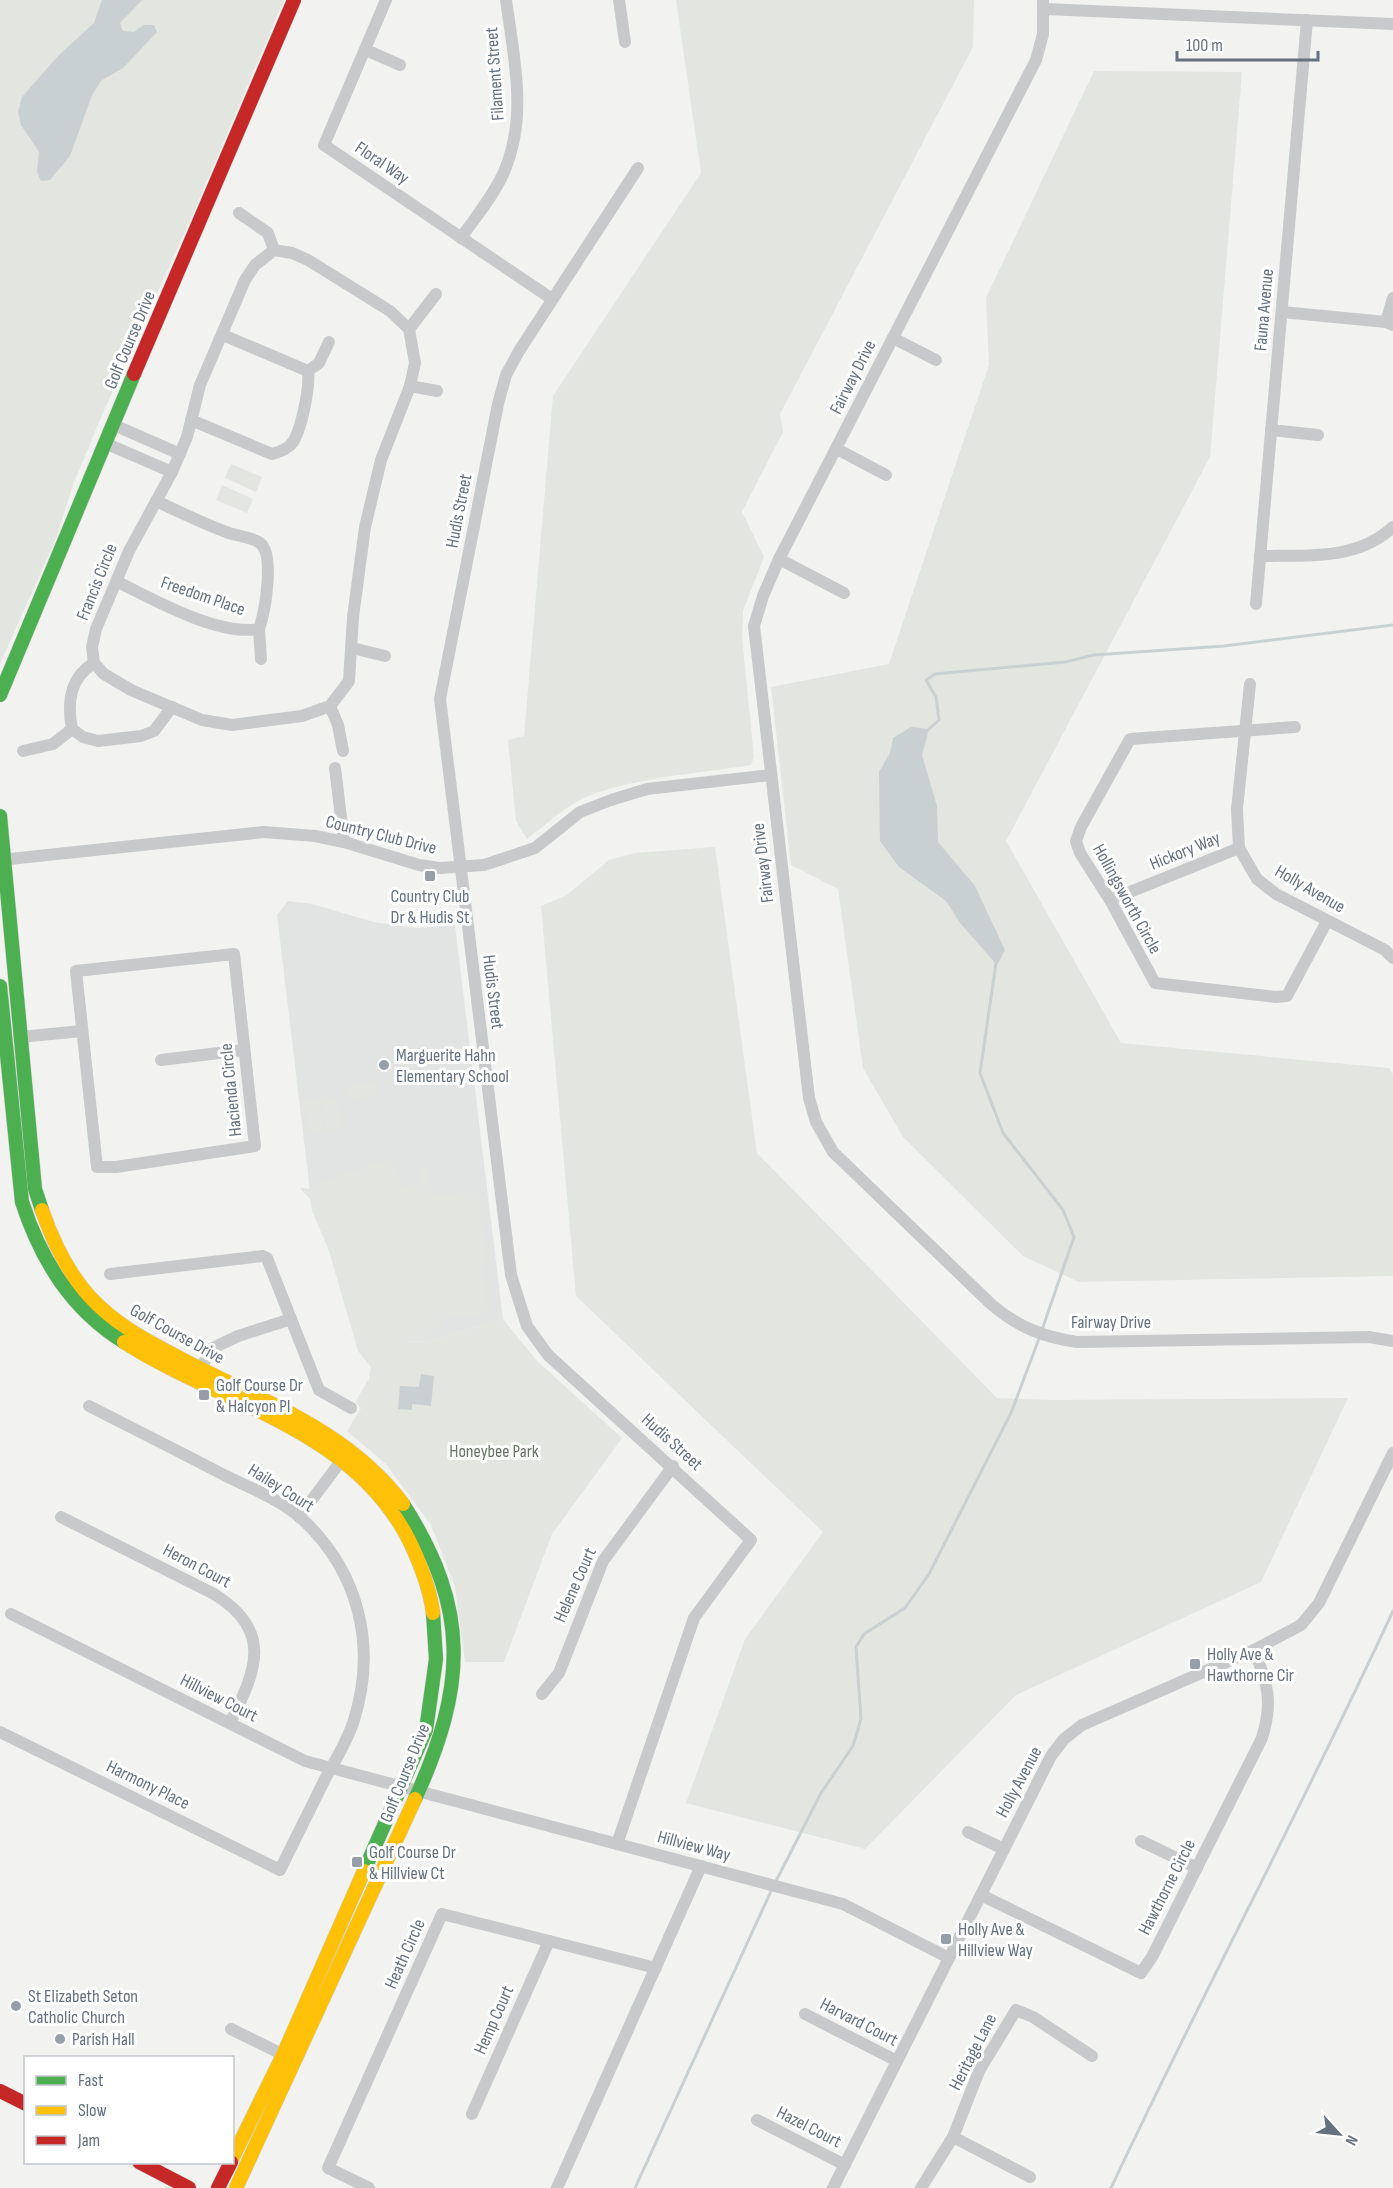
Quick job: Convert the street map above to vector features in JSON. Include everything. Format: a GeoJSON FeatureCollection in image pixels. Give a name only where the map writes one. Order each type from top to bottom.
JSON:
{"type":"FeatureCollection","features":[{"type":"Feature","properties":{"kind":"street","name":"Golf Course Drive"},"geometry":{"type":"LineString","coordinates":[[0,695],[15,654],[107,444],[294,0]]}},
{"type":"Feature","properties":{"kind":"street","name":"Floral Way"},"geometry":{"type":"LineString","coordinates":[[386,0],[324,145],[552,299]]}},
{"type":"Feature","properties":{"kind":"street","name":"Filament Street"},"geometry":{"type":"LineString","coordinates":[[461,238],[503,174],[518,120],[518,98],[506,0]]}},
{"type":"Feature","properties":{"kind":"street"},"geometry":{"type":"LineString","coordinates":[[619,0],[625,42]]}},
{"type":"Feature","properties":{"kind":"street"},"geometry":{"type":"LineString","coordinates":[[1044,4],[1393,24]]}},
{"type":"Feature","properties":{"kind":"street","name":"Fairway Drive"},"geometry":{"type":"LineString","coordinates":[[1044,4],[1043,34],[1036,60],[779,559],[762,596],[754,626],[809,1098],[816,1122],[833,1152],[992,1305],[1010,1321],[1031,1332],[1052,1339],[1077,1342],[1369,1337],[1393,1341]]}},
{"type":"Feature","properties":{"kind":"street","name":"Fauna Avenue"},"geometry":{"type":"LineString","coordinates":[[1256,604],[1307,20]]}},
{"type":"Feature","properties":{"kind":"street"},"geometry":{"type":"LineString","coordinates":[[366,50],[400,65]]}},
{"type":"Feature","properties":{"kind":"street","name":"Hudis Street"},"geometry":{"type":"LineString","coordinates":[[617,1844],[694,1618],[751,1540],[673,1466],[548,1355],[537,1341],[524,1317],[511,1275],[440,699],[498,404],[506,375],[552,299],[638,168]]}},
{"type":"Feature","properties":{"kind":"street"},"geometry":{"type":"LineString","coordinates":[[172,707],[154,731],[141,736],[98,741],[83,737],[72,729],[69,702],[77,676],[94,663],[104,674],[131,690],[172,707],[202,720],[232,725],[302,716],[330,706],[349,681],[358,563],[365,527],[381,460],[410,386],[415,363],[409,329],[390,311],[308,260],[292,253],[274,250],[268,234],[239,213]]}},
{"type":"Feature","properties":{"kind":"street","name":"Francis Circle"},"geometry":{"type":"LineString","coordinates":[[94,663],[92,647],[96,629],[118,582],[129,551],[180,454],[200,386],[245,280],[255,265],[274,250]]}},
{"type":"Feature","properties":{"kind":"street"},"geometry":{"type":"LineString","coordinates":[[409,329],[436,294]]}},
{"type":"Feature","properties":{"kind":"street"},"geometry":{"type":"LineString","coordinates":[[1282,312],[1390,323],[1393,298]]}},
{"type":"Feature","properties":{"kind":"street"},"geometry":{"type":"LineString","coordinates":[[223,335],[308,371]]}},
{"type":"Feature","properties":{"kind":"street"},"geometry":{"type":"LineString","coordinates":[[893,338],[936,360]]}},
{"type":"Feature","properties":{"kind":"street"},"geometry":{"type":"LineString","coordinates":[[308,371],[319,363],[329,342]]}},
{"type":"Feature","properties":{"kind":"street"},"geometry":{"type":"LineString","coordinates":[[191,420],[272,454],[281,452],[293,441],[310,387],[308,371]]}},
{"type":"Feature","properties":{"kind":"street"},"geometry":{"type":"LineString","coordinates":[[410,386],[437,391]]}},
{"type":"Feature","properties":{"kind":"street"},"geometry":{"type":"LineString","coordinates":[[114,425],[180,454]]}},
{"type":"Feature","properties":{"kind":"street"},"geometry":{"type":"LineString","coordinates":[[1271,430],[1318,435]]}},
{"type":"Feature","properties":{"kind":"street"},"geometry":{"type":"LineString","coordinates":[[107,444],[172,472]]}},
{"type":"Feature","properties":{"kind":"street"},"geometry":{"type":"LineString","coordinates":[[837,449],[886,475]]}},
{"type":"Feature","properties":{"kind":"street","name":"Freedom Place"},"geometry":{"type":"LineString","coordinates":[[118,582],[224,627],[244,631],[259,629],[264,616],[268,566],[267,553],[260,543],[228,533],[156,501]]}},
{"type":"Feature","properties":{"kind":"street"},"geometry":{"type":"LineString","coordinates":[[1260,556],[1346,553],[1380,538],[1393,526]]}},
{"type":"Feature","properties":{"kind":"street"},"geometry":{"type":"LineString","coordinates":[[779,559],[844,593]]}},
{"type":"Feature","properties":{"kind":"street"},"geometry":{"type":"LineString","coordinates":[[259,629],[261,658]]}},
{"type":"Feature","properties":{"kind":"street"},"geometry":{"type":"LineString","coordinates":[[352,648],[385,656]]}},
{"type":"Feature","properties":{"kind":"street","name":"Holly Avenue"},"geometry":{"type":"LineString","coordinates":[[1250,684],[1237,809],[1239,848],[1257,879],[1269,889],[1384,950],[1393,958]]}},
{"type":"Feature","properties":{"kind":"street"},"geometry":{"type":"LineString","coordinates":[[330,706],[338,725],[344,752]]}},
{"type":"Feature","properties":{"kind":"street"},"geometry":{"type":"LineString","coordinates":[[1244,730],[1295,727]]}},
{"type":"Feature","properties":{"kind":"street"},"geometry":{"type":"LineString","coordinates":[[23,751],[53,744],[72,729]]}},
{"type":"Feature","properties":{"kind":"street","name":"Hollingsworth Circle"},"geometry":{"type":"LineString","coordinates":[[1244,730],[1130,739],[1081,827],[1076,841],[1080,853],[1110,900],[1149,977],[1155,983],[1276,997],[1287,996],[1327,921]]}},
{"type":"Feature","properties":{"kind":"street"},"geometry":{"type":"LineString","coordinates":[[335,768],[344,842]]}},
{"type":"Feature","properties":{"kind":"street","name":"Country Club Drive"},"geometry":{"type":"LineString","coordinates":[[1,860],[264,832],[315,836],[344,842],[418,865],[484,866],[535,848],[580,812],[647,789],[771,776]]}},
{"type":"Feature","properties":{"kind":"street","name":"Golf Course Drive"},"geometry":{"type":"LineString","coordinates":[[0,816],[1,860],[35,1189],[50,1238],[82,1290],[101,1310],[123,1327],[198,1374]]}},
{"type":"Feature","properties":{"kind":"street","name":"Hickory Way"},"geometry":{"type":"LineString","coordinates":[[1110,900],[1239,848]]}},
{"type":"Feature","properties":{"kind":"street","name":"Hacienda Circle"},"geometry":{"type":"LineString","coordinates":[[234,954],[255,1146],[116,1167],[97,1167],[82,1031],[76,971],[234,954]]}},
{"type":"Feature","properties":{"kind":"street","name":"Golf Course Drive"},"geometry":{"type":"LineString","coordinates":[[0,986],[18,1179],[30,1229],[50,1268],[71,1298],[88,1316],[131,1348],[198,1374],[318,1427],[401,1501],[429,1543],[446,1590],[452,1623],[454,1678],[436,1753],[297,2061],[236,2188]]}},
{"type":"Feature","properties":{"kind":"street"},"geometry":{"type":"LineString","coordinates":[[20,1037],[82,1031]]}},
{"type":"Feature","properties":{"kind":"street"},"geometry":{"type":"LineString","coordinates":[[161,1060],[244,1050]]}},
{"type":"Feature","properties":{"kind":"street"},"geometry":{"type":"LineString","coordinates":[[110,1274],[263,1256],[267,1258],[319,1390],[351,1408]]}},
{"type":"Feature","properties":{"kind":"street"},"geometry":{"type":"LineString","coordinates":[[198,1374],[211,1349],[238,1336],[291,1319]]}},
{"type":"Feature","properties":{"kind":"street","name":"Hailey Court"},"geometry":{"type":"LineString","coordinates":[[89,1406],[268,1497],[299,1516],[322,1540],[340,1565],[356,1598],[366,1652],[363,1688],[354,1723],[280,1870]]}},
{"type":"Feature","properties":{"kind":"street","name":"Holly Avenue"},"geometry":{"type":"LineString","coordinates":[[833,2188],[1051,1756],[1064,1738],[1082,1725],[1254,1650],[1300,1625],[1319,1603],[1393,1453]]}},
{"type":"Feature","properties":{"kind":"street","name":"Golf Course Drive"},"geometry":{"type":"LineString","coordinates":[[234,2157],[283,2055],[403,1787],[426,1730],[436,1679],[436,1635],[432,1607],[418,1560],[397,1519],[346,1454]]}},
{"type":"Feature","properties":{"kind":"street"},"geometry":{"type":"LineString","coordinates":[[299,1516],[346,1454]]}},
{"type":"Feature","properties":{"kind":"street","name":"Helene Court"},"geometry":{"type":"LineString","coordinates":[[542,1694],[559,1673],[593,1581],[603,1562],[673,1466]]}},
{"type":"Feature","properties":{"kind":"street","name":"Heron Court"},"geometry":{"type":"LineString","coordinates":[[61,1516],[214,1594],[241,1615],[253,1638],[256,1650],[249,1685],[230,1723]]}},
{"type":"Feature","properties":{"kind":"street","name":"Hillview Court"},"geometry":{"type":"LineString","coordinates":[[11,1614],[297,1757],[331,1769],[420,1791]]}},
{"type":"Feature","properties":{"kind":"street","name":"Hawthorne Circle"},"geometry":{"type":"LineString","coordinates":[[981,1894],[1141,1973],[1152,1957],[1262,1738],[1269,1714],[1269,1692],[1254,1650]]}},
{"type":"Feature","properties":{"kind":"street","name":"Harmony Place"},"geometry":{"type":"LineString","coordinates":[[0,1732],[280,1870]]}},
{"type":"Feature","properties":{"kind":"street","name":"Hillview Way"},"geometry":{"type":"LineString","coordinates":[[420,1791],[843,1904],[949,1958]]}},
{"type":"Feature","properties":{"kind":"street"},"geometry":{"type":"LineString","coordinates":[[968,1832],[1004,1850]]}},
{"type":"Feature","properties":{"kind":"street"},"geometry":{"type":"LineString","coordinates":[[1141,1841],[1197,1868]]}},
{"type":"Feature","properties":{"kind":"street"},"geometry":{"type":"LineString","coordinates":[[557,2188],[701,1866]]}},
{"type":"Feature","properties":{"kind":"street","name":"Heath Circle"},"geometry":{"type":"LineString","coordinates":[[369,2188],[328,2168],[442,1914],[656,1968]]}},
{"type":"Feature","properties":{"kind":"street","name":"Hemp Court"},"geometry":{"type":"LineString","coordinates":[[472,2114],[549,1941]]}},
{"type":"Feature","properties":{"kind":"street","name":"Heritage Lane"},"geometry":{"type":"LineString","coordinates":[[921,2188],[953,2137],[979,2071],[1016,2010],[1033,2018],[1092,2056]]}},
{"type":"Feature","properties":{"kind":"street","name":"Harvard Court"},"geometry":{"type":"LineString","coordinates":[[805,2014],[897,2061]]}},
{"type":"Feature","properties":{"kind":"street"},"geometry":{"type":"LineString","coordinates":[[231,2029],[297,2061]]}},
{"type":"Feature","properties":{"kind":"street"},"geometry":{"type":"LineString","coordinates":[[0,2091],[24,2103]]}},
{"type":"Feature","properties":{"kind":"street","name":"Hazel Court"},"geometry":{"type":"LineString","coordinates":[[757,2120],[845,2165]]}},
{"type":"Feature","properties":{"kind":"street"},"geometry":{"type":"LineString","coordinates":[[953,2137],[1030,2177]]}},
{"type":"Feature","properties":{"kind":"street"},"geometry":{"type":"LineString","coordinates":[[141,2164],[189,2188]]}},
{"type":"Feature","properties":{"kind":"street","name":"Golf Course Drive"},"geometry":{"type":"LineString","coordinates":[[219,2188],[231,2164]]}},
{"type":"Feature","properties":{"kind":"shaded area"},"geometry":{"type":"Polygon","coordinates":[[[102,0],[142,0],[120,23],[123,31],[134,32],[144,25],[154,25],[157,32],[123,68],[102,80],[92,95],[70,156],[50,180],[41,181],[37,172],[39,152],[21,125],[18,112],[22,97],[58,56],[94,23],[102,0]]]}},
{"type":"Feature","properties":{"kind":"shaded area"},"geometry":{"type":"Polygon","coordinates":[[[911,727],[929,729],[922,755],[937,806],[938,842],[975,886],[1005,950],[997,965],[961,924],[946,901],[899,867],[880,841],[879,772],[890,753],[893,738],[911,727]]]}},
{"type":"Feature","properties":{"kind":"shaded area","name":"Marguerite Hahn Elementary School"},"geometry":{"type":"Polygon","coordinates":[[[288,901],[312,904],[374,922],[417,928],[455,925],[503,1319],[428,1341],[401,1342],[382,1360],[310,1191],[277,915],[288,901]]]}},
{"type":"Feature","properties":{"kind":"shaded area"},"geometry":{"type":"Polygon","coordinates":[[[421,1374],[434,1376],[431,1406],[412,1404],[412,1410],[398,1409],[400,1386],[419,1387],[421,1374]]]}},
{"type":"Feature","properties":{"kind":"green space"},"geometry":{"type":"Polygon","coordinates":[[[0,0],[284,0],[192,216],[102,415],[73,485],[55,541],[0,664],[0,0]]]}},
{"type":"Feature","properties":{"kind":"green space"},"geometry":{"type":"Polygon","coordinates":[[[676,0],[974,0],[973,47],[780,414],[783,432],[742,512],[764,557],[743,611],[742,637],[754,757],[751,765],[653,779],[596,793],[569,807],[527,839],[516,821],[508,740],[524,736],[553,396],[701,173],[676,0]]]}},
{"type":"Feature","properties":{"kind":"green space"},"geometry":{"type":"Polygon","coordinates":[[[1094,71],[1242,72],[1210,457],[1006,841],[1121,1043],[1389,1068],[1393,1074],[1393,1276],[1079,1282],[1023,1256],[903,1137],[863,1068],[838,889],[791,865],[771,687],[889,664],[989,365],[986,298],[1094,71]]]}},
{"type":"Feature","properties":{"kind":"green space"},"geometry":{"type":"Polygon","coordinates":[[[231,464],[262,477],[256,492],[225,478],[231,464]]]}},
{"type":"Feature","properties":{"kind":"green space"},"geometry":{"type":"Polygon","coordinates":[[[222,485],[253,499],[247,513],[216,500],[222,485]]]}},
{"type":"Feature","properties":{"kind":"green space"},"geometry":{"type":"Polygon","coordinates":[[[715,847],[757,1153],[997,1398],[1051,1400],[1348,1398],[1261,1582],[1016,1695],[865,1849],[686,1803],[745,1639],[823,1532],[576,1296],[541,906],[567,895],[609,860],[635,853],[715,847]]]}},
{"type":"Feature","properties":{"kind":"green space"},"geometry":{"type":"Polygon","coordinates":[[[375,1082],[377,1096],[351,1099],[347,1095],[345,1086],[375,1082]]]}},
{"type":"Feature","properties":{"kind":"green space"},"geometry":{"type":"Polygon","coordinates":[[[337,1097],[341,1129],[326,1131],[322,1099],[337,1097]]]}},
{"type":"Feature","properties":{"kind":"green space"},"geometry":{"type":"Polygon","coordinates":[[[320,1100],[323,1131],[308,1133],[304,1101],[320,1100]]]}},
{"type":"Feature","properties":{"kind":"green space","name":"Honeybee Park"},"geometry":{"type":"Polygon","coordinates":[[[391,1158],[404,1189],[420,1180],[418,1165],[428,1168],[432,1193],[439,1196],[479,1192],[485,1261],[481,1269],[488,1310],[483,1316],[446,1316],[424,1340],[402,1340],[384,1357],[401,1342],[428,1341],[503,1319],[537,1361],[622,1438],[552,1534],[504,1662],[465,1662],[455,1587],[431,1525],[386,1464],[347,1431],[361,1408],[355,1402],[369,1379],[371,1367],[358,1351],[329,1251],[312,1211],[310,1199],[300,1188],[313,1189],[314,1185],[391,1158]]]}},
{"type":"Feature","properties":{"kind":"waterway"},"geometry":{"type":"LineString","coordinates":[[928,730],[939,720],[936,697],[926,680],[935,674],[1065,662],[1094,655],[1224,646],[1393,625]]}},
{"type":"Feature","properties":{"kind":"waterway"},"geometry":{"type":"LineString","coordinates":[[996,963],[980,1073],[1003,1133],[1063,1210],[1074,1237],[1042,1330]]}},
{"type":"Feature","properties":{"kind":"waterway"},"geometry":{"type":"LineString","coordinates":[[775,1883],[821,1793],[853,1746],[861,1719],[856,1647],[864,1634],[905,1608],[929,1574],[1011,1413],[1040,1336]]}},
{"type":"Feature","properties":{"kind":"waterway"},"geometry":{"type":"LineString","coordinates":[[1111,2188],[1393,1611]]}},
{"type":"Feature","properties":{"kind":"waterway"},"geometry":{"type":"LineString","coordinates":[[635,2188],[772,1889]]}},
{"type":"Feature","properties":{"kind":"traffic: fast"},"geometry":{"type":"LineString","coordinates":[[0,695],[134,374]]}},
{"type":"Feature","properties":{"kind":"traffic: fast"},"geometry":{"type":"LineString","coordinates":[[0,816],[35,1189],[42,1210]]}},
{"type":"Feature","properties":{"kind":"traffic: fast"},"geometry":{"type":"LineString","coordinates":[[0,986],[22,1202],[38,1244],[60,1281],[88,1314],[124,1342]]}},
{"type":"Feature","properties":{"kind":"traffic: fast"},"geometry":{"type":"LineString","coordinates":[[403,1504],[425,1543],[441,1579],[450,1614],[454,1649],[452,1684],[444,1721],[432,1759],[415,1799]]}},
{"type":"Feature","properties":{"kind":"traffic: fast"},"geometry":{"type":"LineString","coordinates":[[364,1871],[426,1730],[436,1659],[433,1613]]}},
{"type":"Feature","properties":{"kind":"traffic: slow"},"geometry":{"type":"LineString","coordinates":[[42,1210],[68,1267],[90,1297],[109,1315],[161,1348],[266,1400],[326,1434],[380,1477],[403,1504]]}},
{"type":"Feature","properties":{"kind":"traffic: slow"},"geometry":{"type":"LineString","coordinates":[[124,1342],[162,1364],[282,1422],[319,1444],[354,1470],[384,1502],[409,1540],[430,1594],[433,1613]]}},
{"type":"Feature","properties":{"kind":"traffic: slow"},"geometry":{"type":"LineString","coordinates":[[236,2188],[415,1799]]}},
{"type":"Feature","properties":{"kind":"traffic: slow"},"geometry":{"type":"LineString","coordinates":[[234,2155],[283,2055],[364,1871]]}},
{"type":"Feature","properties":{"kind":"traffic: jam"},"geometry":{"type":"LineString","coordinates":[[134,374],[294,0]]}},
{"type":"Feature","properties":{"kind":"traffic: jam"},"geometry":{"type":"LineString","coordinates":[[0,2091],[24,2103]]}},
{"type":"Feature","properties":{"kind":"traffic: jam"},"geometry":{"type":"LineString","coordinates":[[143,2164],[189,2188]]}},
{"type":"Feature","properties":{"kind":"traffic: jam"},"geometry":{"type":"LineString","coordinates":[[218,2188],[230,2164]]}},
{"type":"Feature","properties":{"kind":"place","name":"Country Club Dr & Hudis St"},"geometry":{"type":"Point","coordinates":[430,876]}},
{"type":"Feature","properties":{"kind":"place","name":"Marguerite Hahn Elementary School"},"geometry":{"type":"Point","coordinates":[384,1065]}},
{"type":"Feature","properties":{"kind":"place","name":"Golf Course Dr & Halcyon Pl"},"geometry":{"type":"Point","coordinates":[204,1395]}},
{"type":"Feature","properties":{"kind":"place","name":"Holly Ave & Hawthorne Cir"},"geometry":{"type":"Point","coordinates":[1195,1664]}},
{"type":"Feature","properties":{"kind":"place","name":"Golf Course Dr & Hillview Ct"},"geometry":{"type":"Point","coordinates":[357,1862]}},
{"type":"Feature","properties":{"kind":"place","name":"Holly Ave & Hillview Way"},"geometry":{"type":"Point","coordinates":[946,1939]}},
{"type":"Feature","properties":{"kind":"place","name":"St Elizabeth Seton Catholic Church"},"geometry":{"type":"Point","coordinates":[16,2006]}},
{"type":"Feature","properties":{"kind":"place","name":"Parish Hall"},"geometry":{"type":"Point","coordinates":[60,2039]}}]}
